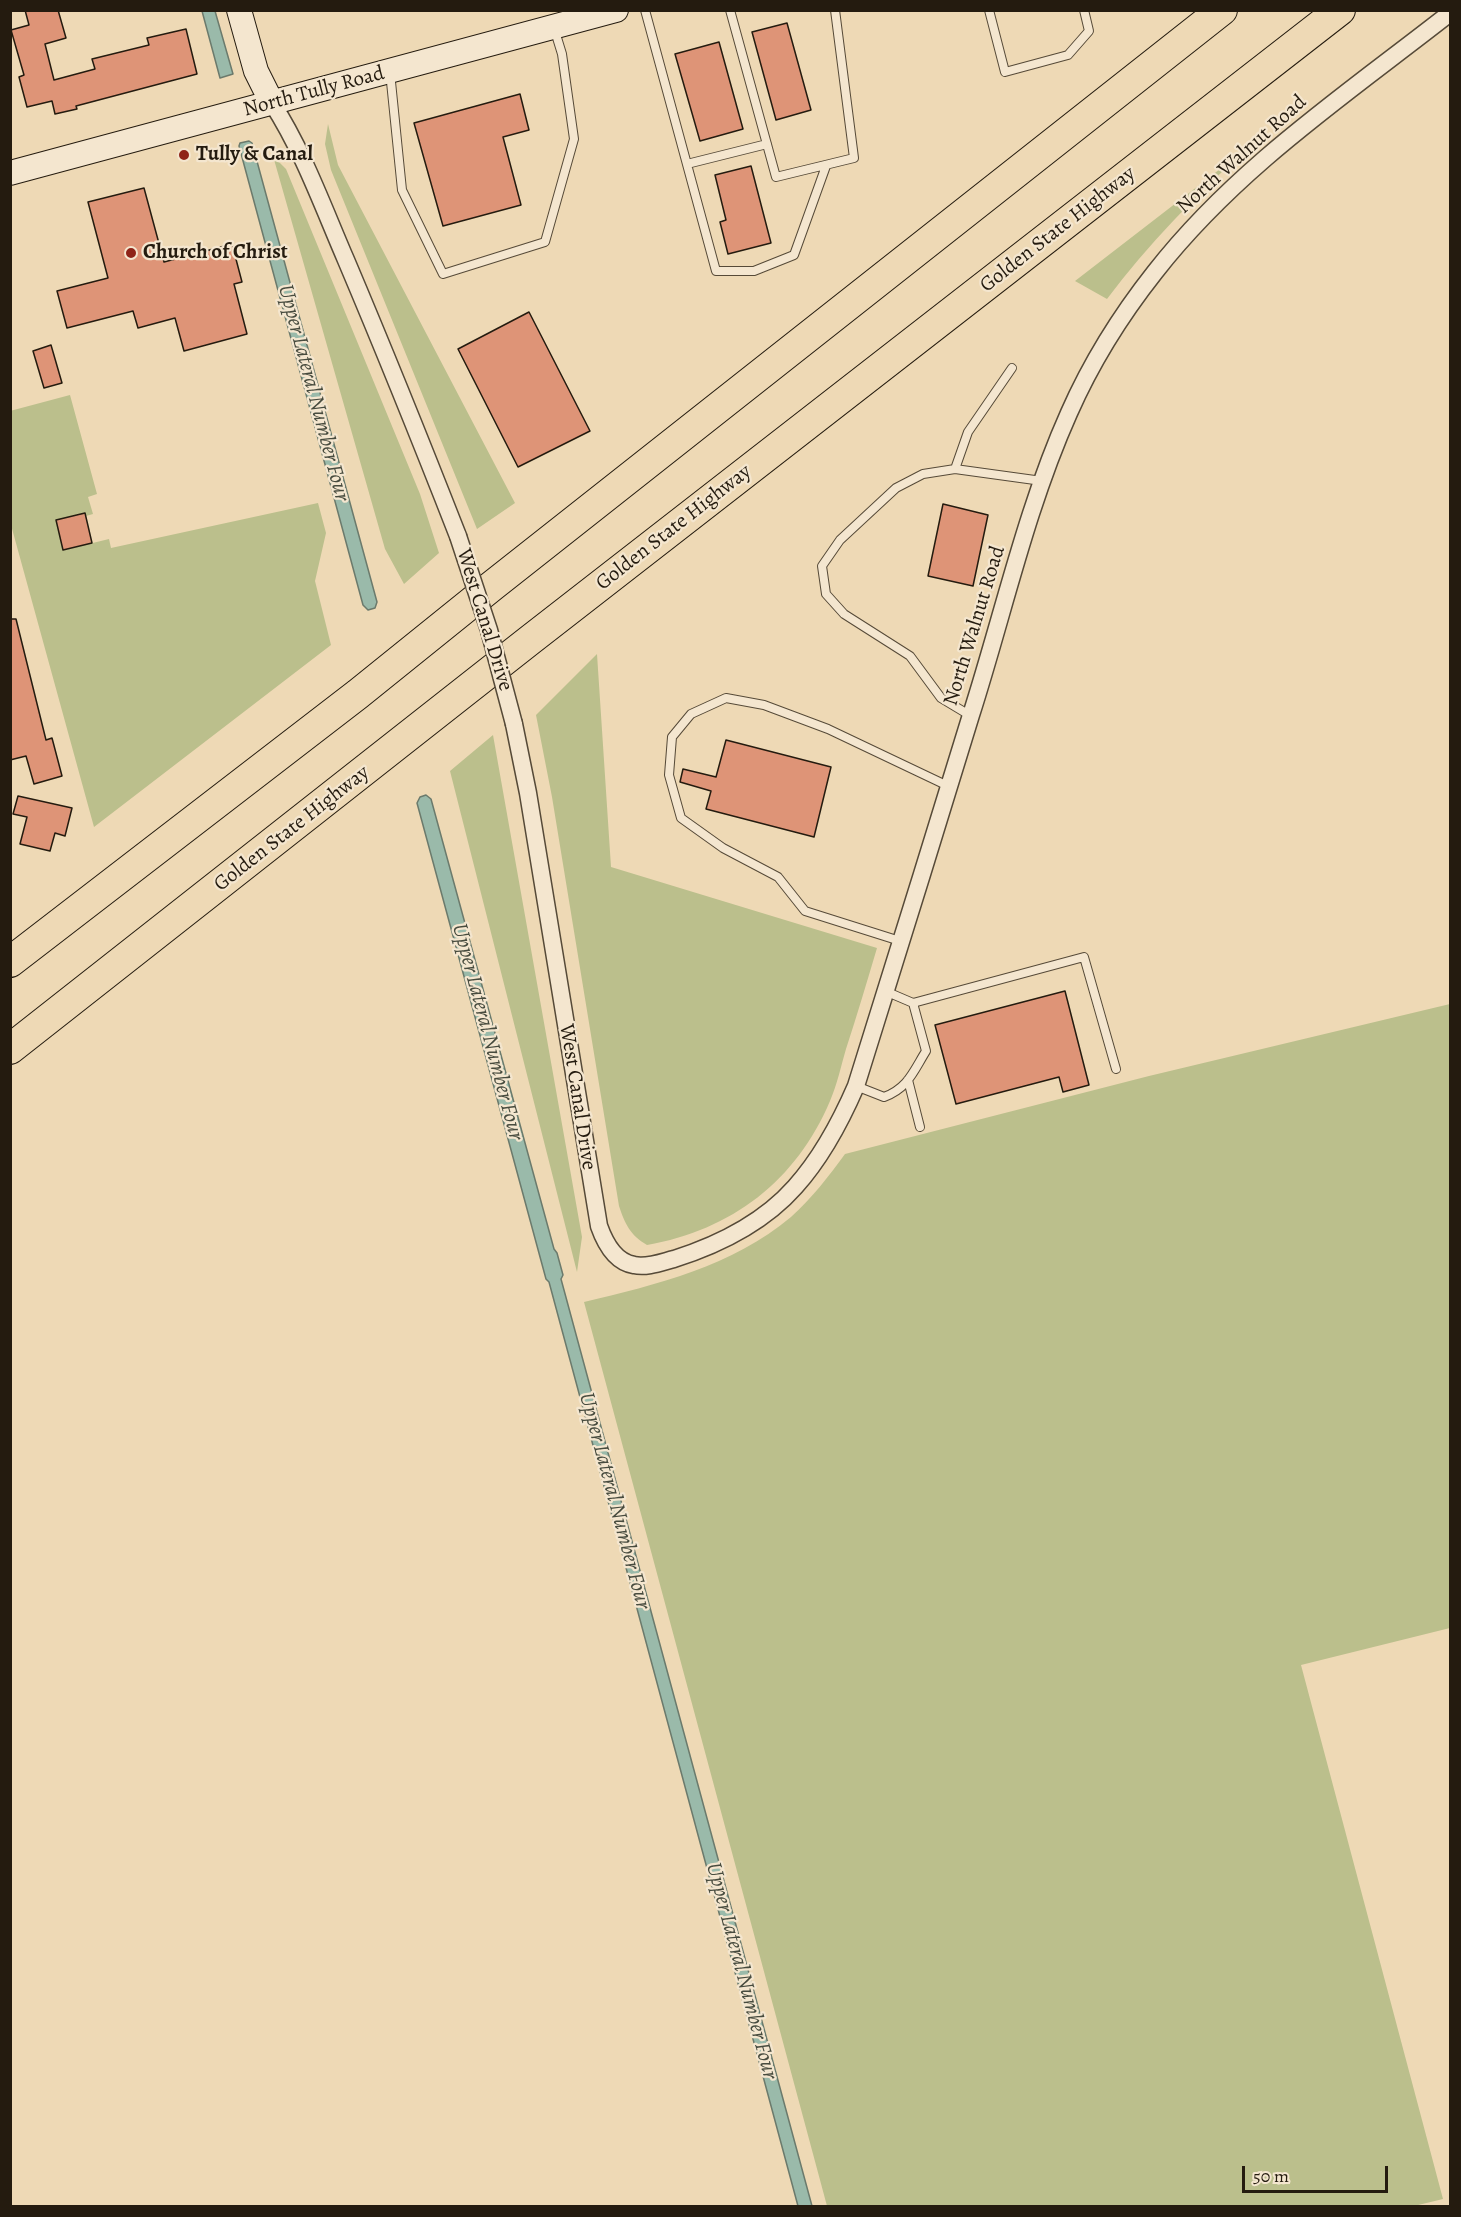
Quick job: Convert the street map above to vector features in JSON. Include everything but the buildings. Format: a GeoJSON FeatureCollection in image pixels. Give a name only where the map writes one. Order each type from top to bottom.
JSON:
{"type":"FeatureCollection","features":[{"type":"Feature","properties":{"kind":"highway"},"geometry":{"type":"LineString","coordinates":[[10,962],[349,701],[1222,10]]}},
{"type":"Feature","properties":{"kind":"highway","name":"Golden State Highway"},"geometry":{"type":"LineString","coordinates":[[10,1049],[387,755],[530,640],[1340,10]]}},
{"type":"Feature","properties":{"kind":"street","name":"West Canal Drive"},"geometry":{"type":"LineString","coordinates":[[239,10],[256,72],[289,129],[383,347],[458,536],[489,630],[514,724],[528,793],[599,1227],[604,1242],[621,1260]]}},
{"type":"Feature","properties":{"kind":"street","name":"North Tully Road"},"geometry":{"type":"LineString","coordinates":[[10,172],[616,10]]}},
{"type":"Feature","properties":{"kind":"street","name":"North Walnut Road"},"geometry":{"type":"LineString","coordinates":[[621,1260],[633,1265],[646,1266],[719,1242],[770,1211],[816,1162],[844,1114],[856,1086],[1042,481],[1069,411],[1108,339],[1131,304],[1207,211],[1271,153],[1450,13]]}},
{"type":"Feature","properties":{"kind":"lane"},"geometry":{"type":"LineString","coordinates":[[645,10],[716,270],[754,270],[794,255],[826,166]]}},
{"type":"Feature","properties":{"kind":"lane"},"geometry":{"type":"LineString","coordinates":[[730,10],[776,177],[854,158],[835,10]]}},
{"type":"Feature","properties":{"kind":"lane"},"geometry":{"type":"LineString","coordinates":[[989,10],[1005,72],[1068,55],[1089,30],[1083,10]]}},
{"type":"Feature","properties":{"kind":"lane"},"geometry":{"type":"LineString","coordinates":[[390,72],[402,190],[443,274],[545,242],[574,139],[562,54],[554,28]]}},
{"type":"Feature","properties":{"kind":"lane"},"geometry":{"type":"LineString","coordinates":[[687,164],[766,144]]}},
{"type":"Feature","properties":{"kind":"lane"},"geometry":{"type":"LineString","coordinates":[[956,469],[968,432],[1012,368]]}},
{"type":"Feature","properties":{"kind":"lane"},"geometry":{"type":"LineString","coordinates":[[971,716],[941,698],[910,656],[844,614],[826,594],[822,566],[840,540],[896,488],[923,474],[956,469],[1042,481]]}},
{"type":"Feature","properties":{"kind":"lane"},"geometry":{"type":"LineString","coordinates":[[900,941],[805,911],[778,877],[723,848],[681,818],[669,775],[672,737],[691,714],[726,698],[764,705],[828,729],[948,786]]}},
{"type":"Feature","properties":{"kind":"lane"},"geometry":{"type":"LineString","coordinates":[[885,992],[914,1003],[1084,957],[1116,1069]]}},
{"type":"Feature","properties":{"kind":"lane"},"geometry":{"type":"LineString","coordinates":[[856,1086],[884,1097],[898,1092],[909,1080],[926,1051],[914,1003]]}},
{"type":"Feature","properties":{"kind":"lane"},"geometry":{"type":"LineString","coordinates":[[909,1080],[920,1127]]}},
{"type":"Feature","properties":{"kind":"green space"},"geometry":{"type":"Polygon","coordinates":[[[328,124],[338,165],[515,503],[477,529],[331,170],[325,144],[328,124]]]}},
{"type":"Feature","properties":{"kind":"green space"},"geometry":{"type":"Polygon","coordinates":[[[1246,149],[1173,221],[1107,299],[1075,281],[1246,149]]]}},
{"type":"Feature","properties":{"kind":"green space"},"geometry":{"type":"Polygon","coordinates":[[[273,156],[286,169],[420,494],[439,553],[404,584],[385,549],[273,156]]]}},
{"type":"Feature","properties":{"kind":"green space"},"geometry":{"type":"Polygon","coordinates":[[[70,395],[97,494],[88,497],[93,514],[86,516],[84,513],[56,520],[64,550],[109,539],[111,548],[318,503],[326,533],[315,581],[331,645],[94,827],[11,525],[10,411],[70,395]]]}},
{"type":"Feature","properties":{"kind":"green space"},"geometry":{"type":"Polygon","coordinates":[[[597,654],[611,867],[877,948],[832,1095],[816,1130],[799,1155],[780,1178],[733,1214],[678,1238],[647,1245],[629,1228],[619,1206],[552,797],[536,715],[597,654]]]}},
{"type":"Feature","properties":{"kind":"green space"},"geometry":{"type":"Polygon","coordinates":[[[493,735],[582,1237],[577,1272],[450,771],[493,735]]]}},
{"type":"Feature","properties":{"kind":"green space"},"geometry":{"type":"Polygon","coordinates":[[[1450,1004],[1450,1628],[1301,1665],[1443,2199],[1414,2206],[827,2206],[584,1302],[666,1281],[693,1272],[744,1249],[791,1217],[820,1187],[845,1154],[1149,1076],[1450,1004]]]}},
{"type":"Feature","properties":{"kind":"water"},"geometry":{"type":"Polygon","coordinates":[[[202,11],[215,11],[233,74],[220,78],[202,11]]]}},
{"type":"Feature","properties":{"kind":"water","name":"Upper Lateral Number Four"},"geometry":{"type":"Polygon","coordinates":[[[249,141],[252,143],[377,602],[375,608],[368,610],[363,605],[239,146],[240,143],[249,141]]]}},
{"type":"Feature","properties":{"kind":"water","name":"Upper Lateral Number Four"},"geometry":{"type":"Polygon","coordinates":[[[426,795],[431,799],[554,1249],[557,1253],[563,1275],[561,1279],[812,2206],[798,2206],[549,1282],[546,1279],[417,803],[420,797],[426,795]]]}},
{"type":"Feature","properties":{"kind":"place","name":"Tully & Canal"},"geometry":{"type":"Point","coordinates":[184,155]}},
{"type":"Feature","properties":{"kind":"place","name":"Church of Christ"},"geometry":{"type":"Point","coordinates":[131,253]}}]}
